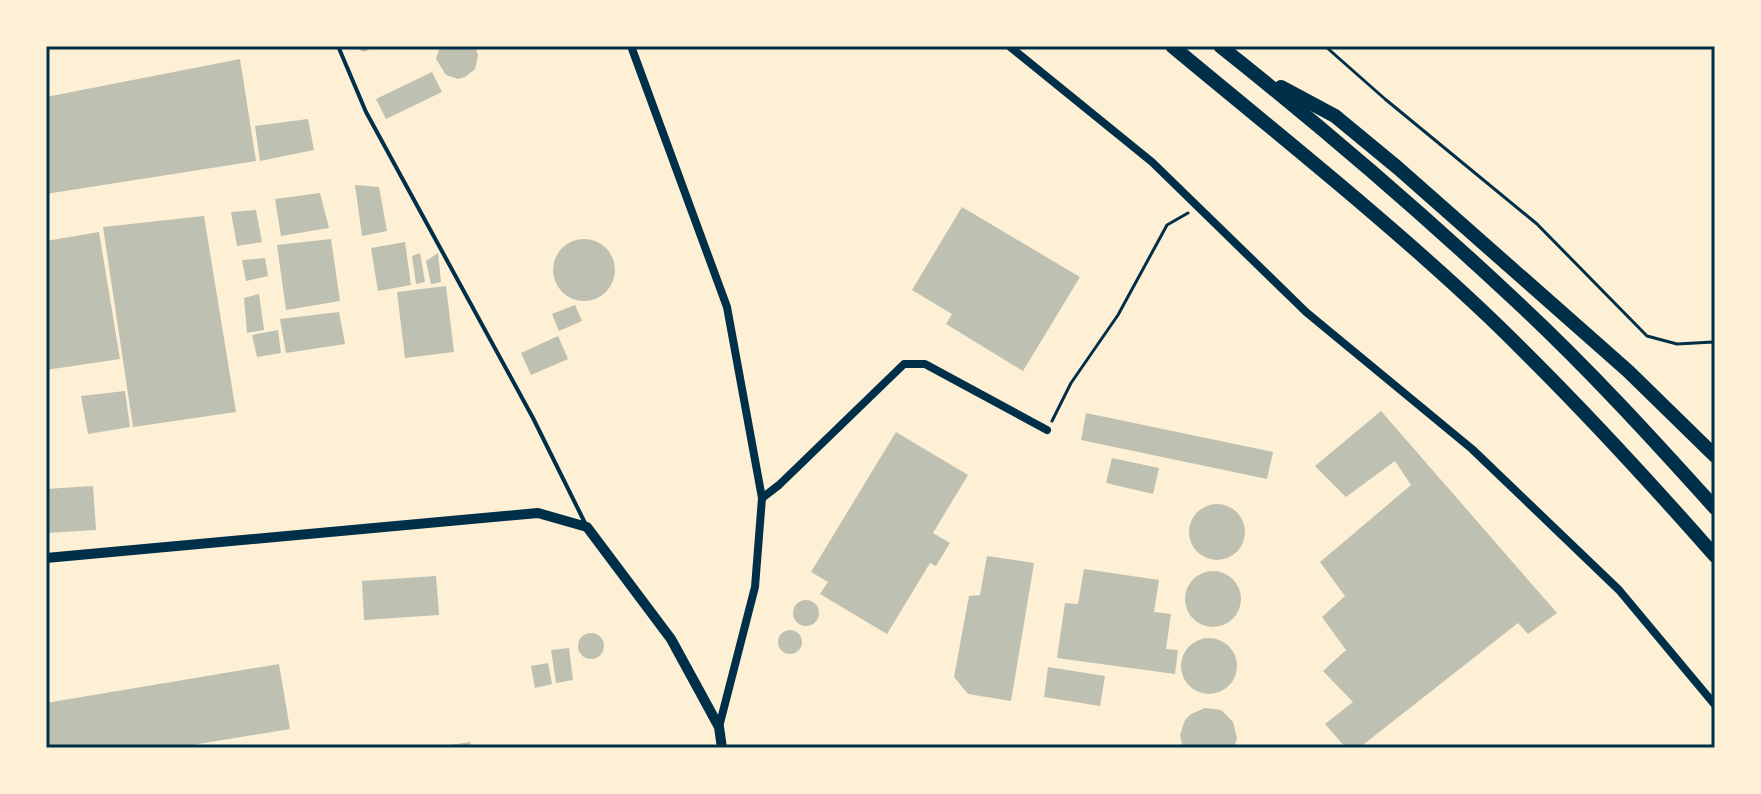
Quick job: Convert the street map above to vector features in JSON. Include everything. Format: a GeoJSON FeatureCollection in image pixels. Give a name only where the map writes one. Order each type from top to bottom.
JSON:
{"type":"FeatureCollection","features":[{"type":"Feature","properties":{"kind":"highway"},"geometry":{"type":"LineString","coordinates":[[1172,46],[1344,189],[1490,318],[1625,456],[1715,556]]}},
{"type":"Feature","properties":{"kind":"highway"},"geometry":{"type":"LineString","coordinates":[[1220,46],[1373,172],[1517,302],[1604,388],[1715,508]]}},
{"type":"Feature","properties":{"kind":"highway"},"geometry":{"type":"LineString","coordinates":[[1255,74],[1335,116],[1398,168],[1628,371],[1715,456]]}},
{"type":"Feature","properties":{"kind":"street"},"geometry":{"type":"LineString","coordinates":[[631,46],[727,307],[762,498],[755,587],[719,727]]}},
{"type":"Feature","properties":{"kind":"street"},"geometry":{"type":"LineString","coordinates":[[1009,46],[1152,162],[1306,312],[1472,449],[1608,579],[1715,705]]}},
{"type":"Feature","properties":{"kind":"street"},"geometry":{"type":"LineString","coordinates":[[762,498],[904,364],[925,364],[1047,430]]}},
{"type":"Feature","properties":{"kind":"street"},"geometry":{"type":"LineString","coordinates":[[46,558],[538,513],[587,527],[671,639],[719,727],[722,748]]}},
{"type":"Feature","properties":{"kind":"lane"},"geometry":{"type":"LineString","coordinates":[[338,46],[366,112],[533,418],[587,527]]}},
{"type":"Feature","properties":{"kind":"path"},"geometry":{"type":"LineString","coordinates":[[1325,46],[1537,224],[1647,336],[1677,344],[1713,342],[1715,347]]}},
{"type":"Feature","properties":{"kind":"path"},"geometry":{"type":"LineString","coordinates":[[1047,430],[1071,383],[1118,315],[1167,225],[1198,207]]}},
{"type":"Feature","properties":{"kind":"building"},"geometry":{"type":"Polygon","coordinates":[[[351,46],[375,46],[364,52],[351,46]]]}},
{"type":"Feature","properties":{"kind":"building"},"geometry":{"type":"Polygon","coordinates":[[[440,46],[475,46],[478,55],[475,69],[458,79],[446,75],[436,59],[440,46]]]}},
{"type":"Feature","properties":{"kind":"building"},"geometry":{"type":"Polygon","coordinates":[[[240,59],[256,161],[46,194],[46,97],[240,59]]]}},
{"type":"Feature","properties":{"kind":"building"},"geometry":{"type":"Polygon","coordinates":[[[432,72],[442,92],[386,119],[376,99],[432,72]]]}},
{"type":"Feature","properties":{"kind":"building"},"geometry":{"type":"Polygon","coordinates":[[[308,119],[314,150],[260,161],[255,126],[308,119]]]}},
{"type":"Feature","properties":{"kind":"building"},"geometry":{"type":"Polygon","coordinates":[[[355,185],[379,187],[387,231],[362,236],[355,185]]]}},
{"type":"Feature","properties":{"kind":"building"},"geometry":{"type":"Polygon","coordinates":[[[320,193],[329,228],[281,236],[275,199],[320,193]]]}},
{"type":"Feature","properties":{"kind":"building"},"geometry":{"type":"Polygon","coordinates":[[[962,207],[1080,277],[1023,371],[946,324],[952,314],[912,290],[962,207]]]}},
{"type":"Feature","properties":{"kind":"building"},"geometry":{"type":"Polygon","coordinates":[[[256,210],[262,242],[237,246],[231,212],[256,210]]]}},
{"type":"Feature","properties":{"kind":"building"},"geometry":{"type":"Polygon","coordinates":[[[204,216],[236,412],[133,427],[103,227],[204,216]]]}},
{"type":"Feature","properties":{"kind":"building"},"geometry":{"type":"Polygon","coordinates":[[[99,232],[120,359],[46,370],[46,241],[99,232]]]}},
{"type":"Feature","properties":{"kind":"building"},"geometry":{"type":"Polygon","coordinates":[[[331,239],[340,301],[286,310],[277,245],[331,239]]]}},
{"type":"Feature","properties":{"kind":"building"},"geometry":{"type":"Polygon","coordinates":[[[584,239],[606,248],[615,270],[606,292],[584,301],[562,292],[553,270],[562,248],[584,239]]]}},
{"type":"Feature","properties":{"kind":"building"},"geometry":{"type":"Polygon","coordinates":[[[405,242],[411,285],[378,291],[371,248],[405,242]]]}},
{"type":"Feature","properties":{"kind":"building"},"geometry":{"type":"Polygon","coordinates":[[[420,253],[425,282],[416,284],[412,256],[420,253]]]}},
{"type":"Feature","properties":{"kind":"building"},"geometry":{"type":"Polygon","coordinates":[[[438,253],[441,282],[431,284],[426,261],[438,253]]]}},
{"type":"Feature","properties":{"kind":"building"},"geometry":{"type":"Polygon","coordinates":[[[265,258],[268,276],[246,281],[242,260],[265,258]]]}},
{"type":"Feature","properties":{"kind":"building"},"geometry":{"type":"Polygon","coordinates":[[[446,286],[454,352],[405,358],[397,292],[446,286]]]}},
{"type":"Feature","properties":{"kind":"building"},"geometry":{"type":"Polygon","coordinates":[[[259,294],[264,330],[247,333],[244,298],[259,294]]]}},
{"type":"Feature","properties":{"kind":"building"},"geometry":{"type":"Polygon","coordinates":[[[575,305],[582,321],[559,331],[552,314],[575,305]]]}},
{"type":"Feature","properties":{"kind":"building"},"geometry":{"type":"Polygon","coordinates":[[[339,312],[345,344],[286,353],[280,319],[339,312]]]}},
{"type":"Feature","properties":{"kind":"building"},"geometry":{"type":"Polygon","coordinates":[[[278,330],[281,353],[257,357],[252,335],[278,330]]]}},
{"type":"Feature","properties":{"kind":"building"},"geometry":{"type":"Polygon","coordinates":[[[558,336],[568,359],[531,375],[521,353],[558,336]]]}},
{"type":"Feature","properties":{"kind":"building"},"geometry":{"type":"Polygon","coordinates":[[[125,391],[130,427],[88,434],[81,396],[125,391]]]}},
{"type":"Feature","properties":{"kind":"building"},"geometry":{"type":"Polygon","coordinates":[[[1381,411],[1557,613],[1528,634],[1518,623],[1359,748],[1346,748],[1325,724],[1353,702],[1323,671],[1346,650],[1322,617],[1345,596],[1320,562],[1411,485],[1395,461],[1346,497],[1315,466],[1381,411]]]}},
{"type":"Feature","properties":{"kind":"building"},"geometry":{"type":"Polygon","coordinates":[[[1086,413],[1273,452],[1267,479],[1081,440],[1086,413]]]}},
{"type":"Feature","properties":{"kind":"building"},"geometry":{"type":"Polygon","coordinates":[[[896,432],[968,475],[933,533],[950,543],[936,566],[930,563],[887,634],[820,594],[828,582],[811,572],[896,432]]]}},
{"type":"Feature","properties":{"kind":"building"},"geometry":{"type":"Polygon","coordinates":[[[1112,458],[1159,468],[1153,494],[1106,483],[1112,458]]]}},
{"type":"Feature","properties":{"kind":"building"},"geometry":{"type":"Polygon","coordinates":[[[93,486],[96,530],[46,533],[46,489],[93,486]]]}},
{"type":"Feature","properties":{"kind":"building"},"geometry":{"type":"Polygon","coordinates":[[[1217,504],[1237,512],[1245,532],[1237,552],[1217,560],[1197,552],[1189,532],[1197,512],[1217,504]]]}},
{"type":"Feature","properties":{"kind":"building"},"geometry":{"type":"Polygon","coordinates":[[[987,556],[1034,563],[1011,701],[968,694],[954,677],[969,596],[980,595],[987,556]]]}},
{"type":"Feature","properties":{"kind":"building"},"geometry":{"type":"Polygon","coordinates":[[[1084,569],[1159,580],[1154,612],[1171,614],[1166,649],[1178,650],[1175,674],[1057,658],[1065,603],[1078,604],[1084,569]]]}},
{"type":"Feature","properties":{"kind":"building"},"geometry":{"type":"Polygon","coordinates":[[[1213,571],[1233,579],[1241,599],[1233,619],[1213,627],[1193,619],[1185,599],[1193,579],[1213,571]]]}},
{"type":"Feature","properties":{"kind":"building"},"geometry":{"type":"Polygon","coordinates":[[[436,576],[439,615],[364,620],[362,581],[436,576]]]}},
{"type":"Feature","properties":{"kind":"building"},"geometry":{"type":"Polygon","coordinates":[[[806,600],[815,604],[819,613],[815,622],[806,626],[797,622],[793,613],[797,604],[806,600]]]}},
{"type":"Feature","properties":{"kind":"building"},"geometry":{"type":"Polygon","coordinates":[[[790,630],[801,637],[802,642],[795,653],[790,654],[779,647],[778,642],[785,631],[790,630]]]}},
{"type":"Feature","properties":{"kind":"building"},"geometry":{"type":"Polygon","coordinates":[[[591,633],[600,637],[604,646],[600,655],[591,659],[582,655],[578,646],[582,637],[591,633]]]}},
{"type":"Feature","properties":{"kind":"building"},"geometry":{"type":"Polygon","coordinates":[[[1209,638],[1229,646],[1237,666],[1229,686],[1209,694],[1189,686],[1181,666],[1189,646],[1209,638]]]}},
{"type":"Feature","properties":{"kind":"building"},"geometry":{"type":"Polygon","coordinates":[[[569,648],[573,680],[556,683],[551,650],[569,648]]]}},
{"type":"Feature","properties":{"kind":"building"},"geometry":{"type":"Polygon","coordinates":[[[548,663],[552,684],[535,688],[531,666],[548,663]]]}},
{"type":"Feature","properties":{"kind":"building"},"geometry":{"type":"Polygon","coordinates":[[[279,664],[290,729],[174,748],[46,748],[46,703],[279,664]]]}},
{"type":"Feature","properties":{"kind":"building"},"geometry":{"type":"Polygon","coordinates":[[[1048,667],[1105,676],[1100,706],[1044,697],[1048,667]]]}},
{"type":"Feature","properties":{"kind":"building"},"geometry":{"type":"Polygon","coordinates":[[[1205,708],[1221,710],[1233,722],[1237,738],[1234,748],[1183,748],[1180,735],[1185,720],[1205,708]]]}},
{"type":"Feature","properties":{"kind":"building"},"geometry":{"type":"Polygon","coordinates":[[[470,742],[471,748],[444,748],[444,746],[470,742]]]}}]}
